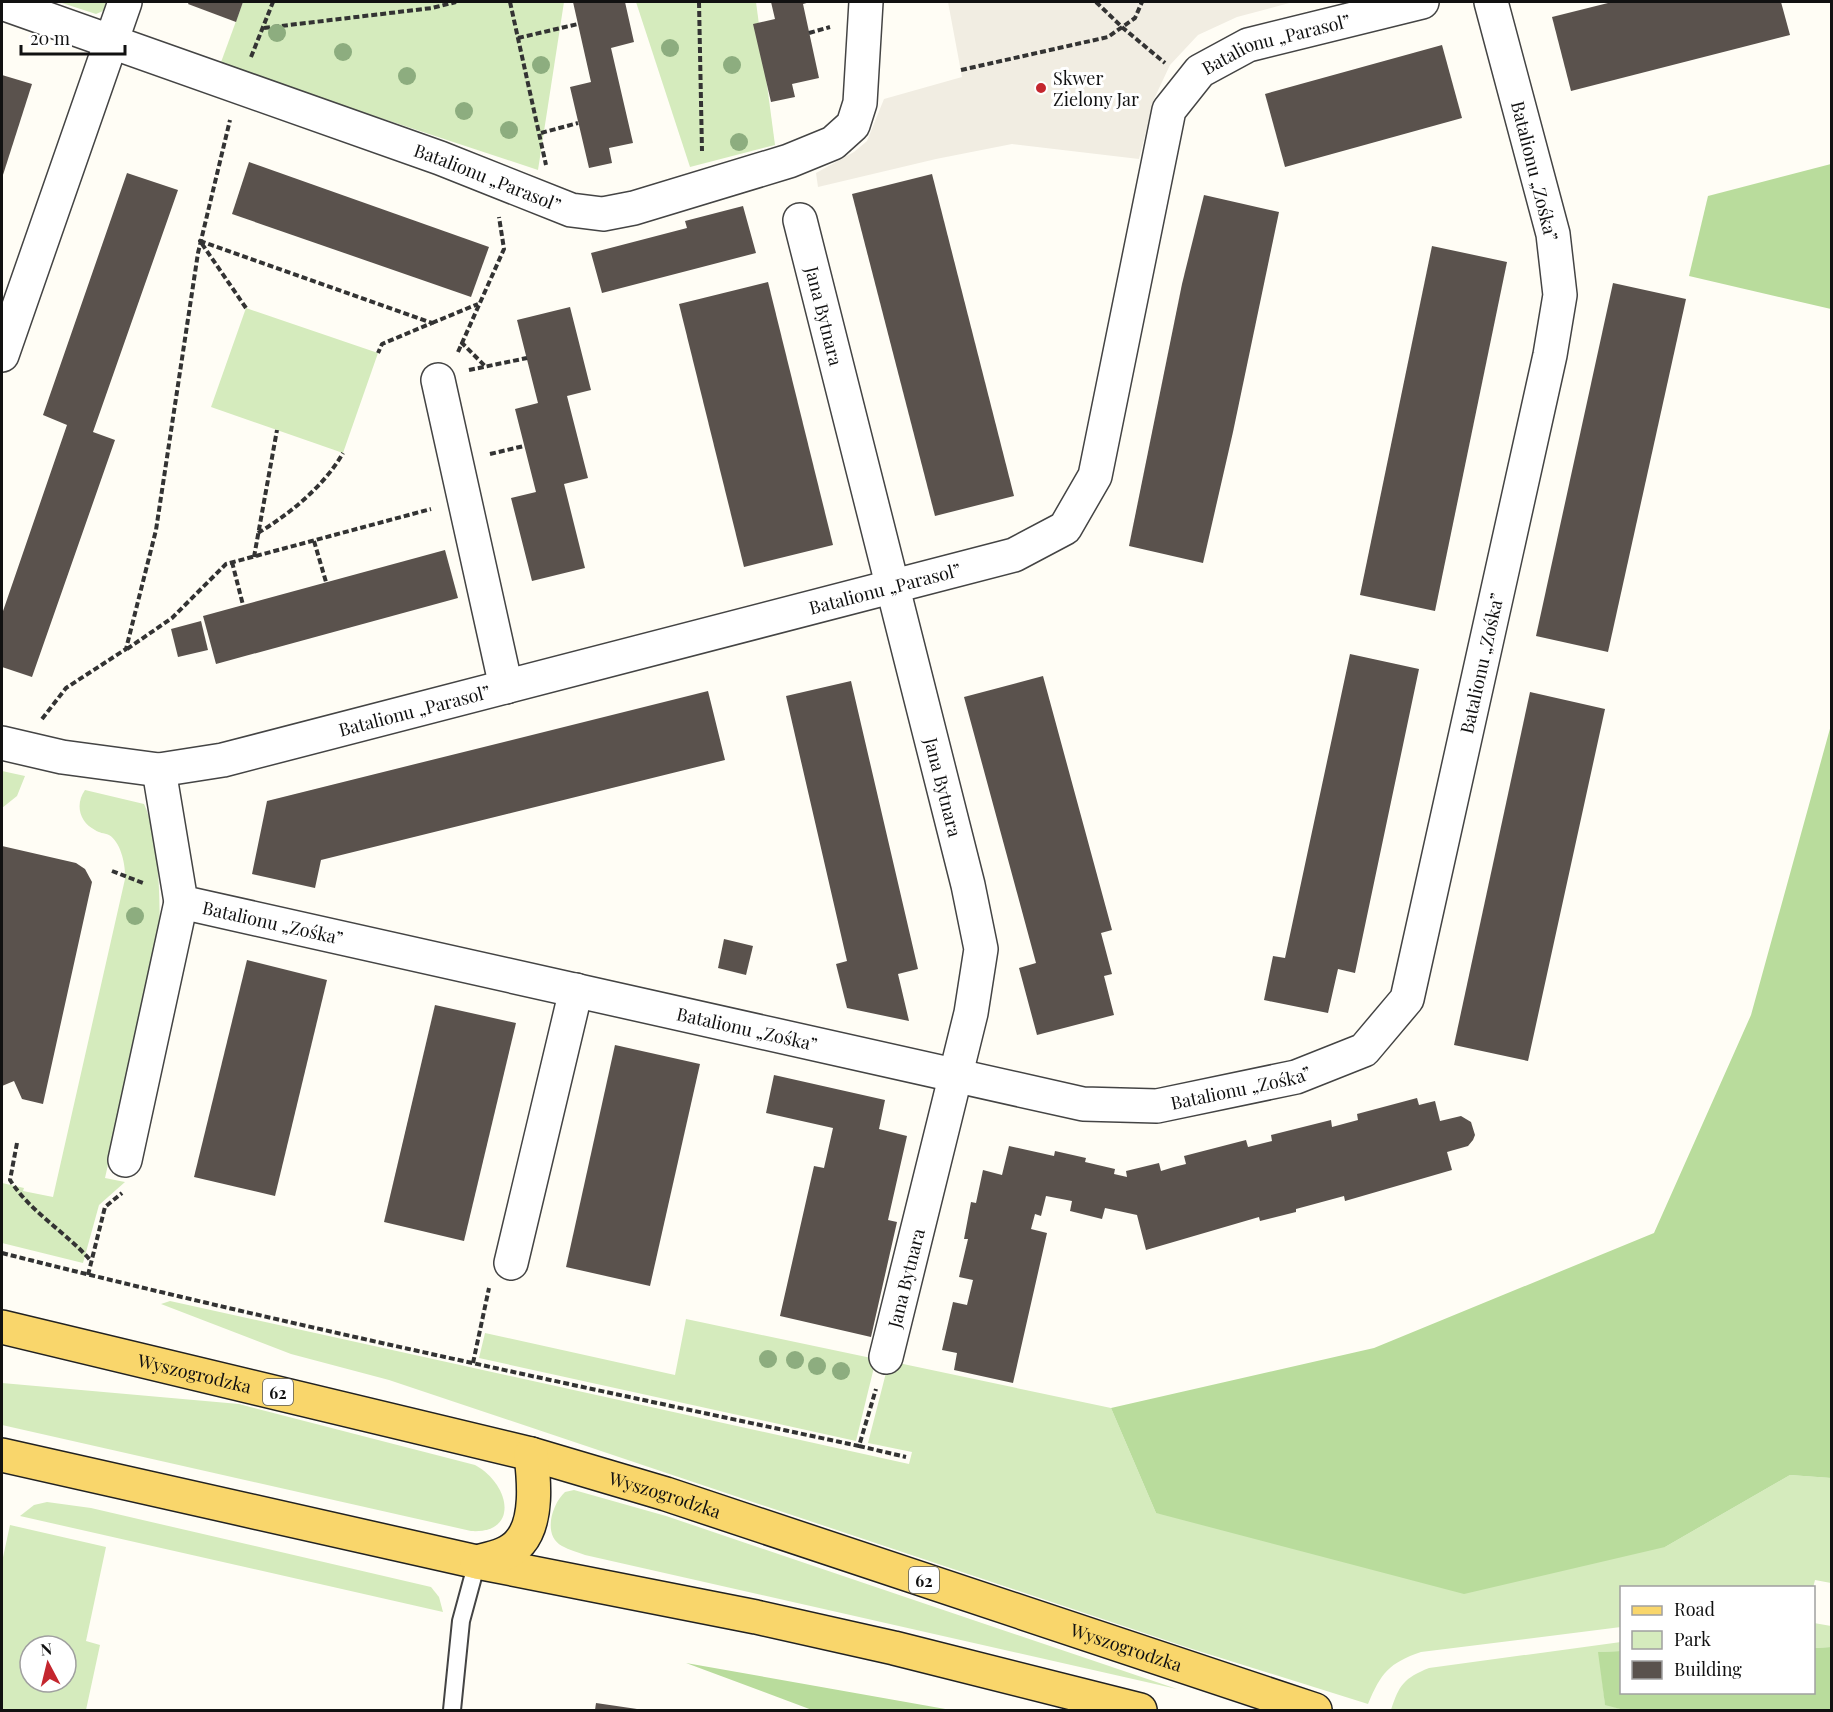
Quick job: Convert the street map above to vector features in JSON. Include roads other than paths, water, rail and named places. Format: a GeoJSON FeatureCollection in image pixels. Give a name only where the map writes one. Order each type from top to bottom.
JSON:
{"type":"FeatureCollection","features":[{"type":"Feature","properties":{"kind":"main road","name":"Wyszogrodzka"},"geometry":{"type":"LineString","coordinates":[[2,1327],[531,1454],[666,1494],[1315,1710]]}},
{"type":"Feature","properties":{"kind":"main road"},"geometry":{"type":"LineString","coordinates":[[477,1562],[510,1551],[520,1543],[528,1529],[534,1476],[531,1454]]}},
{"type":"Feature","properties":{"kind":"main road"},"geometry":{"type":"LineString","coordinates":[[2,1455],[477,1562],[768,1619],[1140,1710]]}},
{"type":"Feature","properties":{"kind":"street"},"geometry":{"type":"LineString","coordinates":[[2,355],[125,2]]}},
{"type":"Feature","properties":{"kind":"street","name":"Batalionu „Parasol”"},"geometry":{"type":"LineString","coordinates":[[2,3],[492,178],[553,203],[591,214],[613,213],[823,149],[848,130],[858,111],[862,93],[866,2]]}},
{"type":"Feature","properties":{"kind":"street","name":"Batalionu „Parasol”"},"geometry":{"type":"LineString","coordinates":[[11,745],[74,758],[159,770],[223,760],[1014,555],[1065,528],[1095,476],[1169,110],[1200,71],[1248,45],[1422,2]]}},
{"type":"Feature","properties":{"kind":"street","name":"Batalionu „Zośka”"},"geometry":{"type":"LineString","coordinates":[[159,770],[181,902],[1083,1104],[1157,1106],[1296,1077],[1364,1050],[1407,999],[1550,355],[1560,295],[1553,234],[1491,2]]}},
{"type":"Feature","properties":{"kind":"street","name":"Jana Bytnara"},"geometry":{"type":"LineString","coordinates":[[800,220],[968,885],[981,949],[971,1013],[957,1075],[886,1357]]}},
{"type":"Feature","properties":{"kind":"street"},"geometry":{"type":"LineString","coordinates":[[445,376],[464,501],[506,687]]}},
{"type":"Feature","properties":{"kind":"street"},"geometry":{"type":"LineString","coordinates":[[125,1160],[181,902]]}},
{"type":"Feature","properties":{"kind":"street"},"geometry":{"type":"LineString","coordinates":[[511,1263],[576,990]]}},
{"type":"Feature","properties":{"kind":"lane"},"geometry":{"type":"LineString","coordinates":[[452,1710],[461,1621],[477,1562]]}},
{"type":"Feature","properties":{"kind":"place","name":"Skwer Zielony Jar"},"geometry":{"type":"Point","coordinates":[1041,88]}}]}
